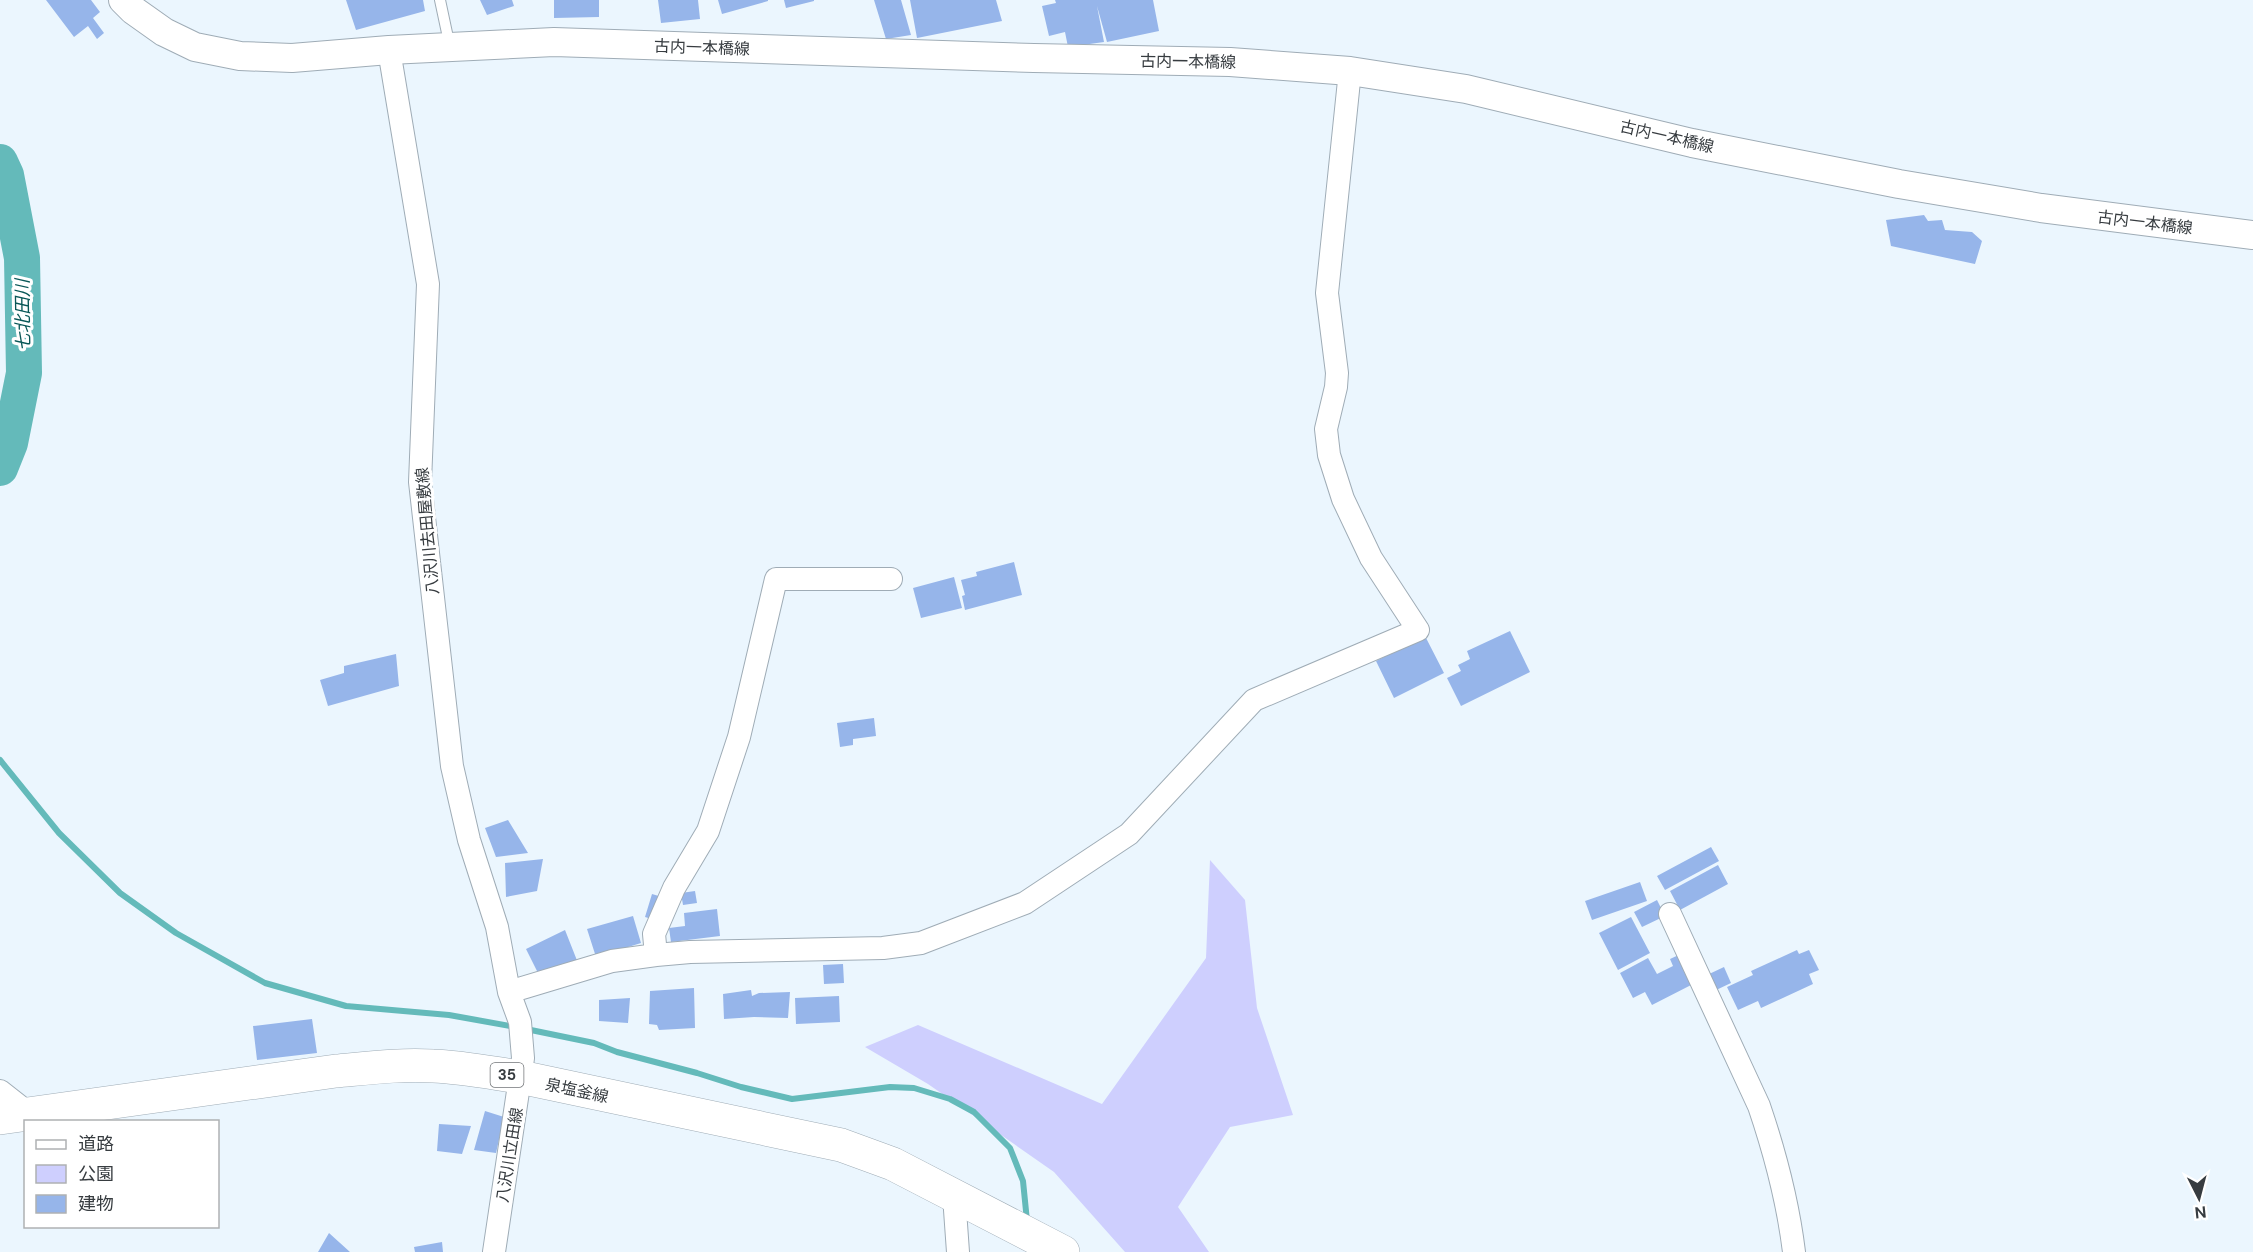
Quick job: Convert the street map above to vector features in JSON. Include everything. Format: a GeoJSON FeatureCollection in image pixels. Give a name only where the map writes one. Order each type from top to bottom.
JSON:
{"type":"FeatureCollection","features":[{"type":"Feature","properties":{"kind":"main road","name":"泉塩釜線"},"geometry":{"type":"LineString","coordinates":[[14,1116],[391,1065],[522,1068],[841,1145],[893,1164],[1055,1248]]}},
{"type":"Feature","properties":{"kind":"street","name":"古内一本橋線"},"geometry":{"type":"LineString","coordinates":[[123,0],[164,32],[195,47],[240,57],[292,58],[389,50],[578,43],[1230,62],[1350,70],[1466,89],[1692,142],[1899,184],[2041,208],[2253,235]]}},
{"type":"Feature","properties":{"kind":"street","name":"八沢川去田屋敷線"},"geometry":{"type":"LineString","coordinates":[[389,50],[428,284],[420,482],[452,766],[469,840],[496,927],[521,1031],[522,1068]]}},
{"type":"Feature","properties":{"kind":"street"},"geometry":{"type":"LineString","coordinates":[[512,998],[612,961],[656,955],[690,952],[883,948],[921,943],[1025,903],[1129,834],[1254,700],[1418,630],[1371,558],[1343,500],[1329,455],[1326,429],[1337,373],[1327,293],[1350,70]]}},
{"type":"Feature","properties":{"kind":"street"},"geometry":{"type":"LineString","coordinates":[[656,955],[654,934],[674,888],[708,831],[739,737],[776,579],[891,579]]}},
{"type":"Feature","properties":{"kind":"street"},"geometry":{"type":"LineString","coordinates":[[1670,914],[1759,1106],[1786,1209],[1794,1252]]}},
{"type":"Feature","properties":{"kind":"street","name":"八沢川立田線"},"geometry":{"type":"LineString","coordinates":[[494,1252],[522,1068]]}},
{"type":"Feature","properties":{"kind":"street"},"geometry":{"type":"LineString","coordinates":[[0,1091],[14,1116]]}},
{"type":"Feature","properties":{"kind":"street"},"geometry":{"type":"LineString","coordinates":[[954,1196],[958,1252]]}},
{"type":"Feature","properties":{"kind":"lane"},"geometry":{"type":"LineString","coordinates":[[440,0],[450,47]]}},
{"type":"Feature","properties":{"kind":"green space"},"geometry":{"type":"Polygon","coordinates":[[[1210,860],[1245,900],[1257,1008],[1293,1115],[1230,1127],[1178,1207],[1209,1252],[1125,1252],[1054,1172],[928,1084],[865,1047],[918,1025],[1102,1104],[1206,958],[1210,860]]]}},
{"type":"Feature","properties":{"kind":"building"},"geometry":{"type":"Polygon","coordinates":[[[46,0],[91,0],[100,12],[93,18],[104,33],[97,39],[88,26],[74,37],[46,0]]]}},
{"type":"Feature","properties":{"kind":"building"},"geometry":{"type":"Polygon","coordinates":[[[346,0],[423,0],[425,11],[356,30],[346,0]]]}},
{"type":"Feature","properties":{"kind":"building"},"geometry":{"type":"Polygon","coordinates":[[[480,0],[512,0],[514,6],[487,15],[480,0]]]}},
{"type":"Feature","properties":{"kind":"building"},"geometry":{"type":"Polygon","coordinates":[[[554,0],[599,0],[599,17],[554,18],[554,0]]]}},
{"type":"Feature","properties":{"kind":"building"},"geometry":{"type":"Polygon","coordinates":[[[658,0],[698,0],[700,19],[661,23],[658,0]]]}},
{"type":"Feature","properties":{"kind":"building"},"geometry":{"type":"Polygon","coordinates":[[[718,0],[768,0],[768,1],[722,14],[718,0]]]}},
{"type":"Feature","properties":{"kind":"building"},"geometry":{"type":"Polygon","coordinates":[[[784,0],[814,0],[814,1],[786,8],[784,0]]]}},
{"type":"Feature","properties":{"kind":"building"},"geometry":{"type":"Polygon","coordinates":[[[874,0],[901,0],[911,35],[886,39],[874,0]]]}},
{"type":"Feature","properties":{"kind":"building"},"geometry":{"type":"Polygon","coordinates":[[[910,0],[996,0],[1002,21],[917,38],[910,0]]]}},
{"type":"Feature","properties":{"kind":"building"},"geometry":{"type":"Polygon","coordinates":[[[1055,0],[1153,0],[1159,31],[1107,42],[1097,6],[1104,42],[1068,47],[1065,32],[1049,36],[1042,6],[1056,3],[1055,0]]]}},
{"type":"Feature","properties":{"kind":"building"},"geometry":{"type":"Polygon","coordinates":[[[1924,215],[1928,221],[1942,220],[1945,230],[1972,232],[1982,241],[1975,264],[1891,246],[1886,220],[1924,215]]]}},
{"type":"Feature","properties":{"kind":"building"},"geometry":{"type":"Polygon","coordinates":[[[1014,562],[1022,595],[965,610],[962,596],[965,595],[961,580],[977,576],[976,572],[1014,562]]]}},
{"type":"Feature","properties":{"kind":"building"},"geometry":{"type":"Polygon","coordinates":[[[954,577],[962,608],[921,618],[913,588],[954,577]]]}},
{"type":"Feature","properties":{"kind":"building"},"geometry":{"type":"Polygon","coordinates":[[[1510,631],[1530,672],[1461,706],[1447,678],[1461,671],[1458,665],[1470,659],[1467,651],[1510,631]]]}},
{"type":"Feature","properties":{"kind":"building"},"geometry":{"type":"Polygon","coordinates":[[[1425,636],[1444,673],[1394,698],[1376,661],[1425,636]]]}},
{"type":"Feature","properties":{"kind":"building"},"geometry":{"type":"Polygon","coordinates":[[[396,654],[399,686],[328,706],[320,680],[344,673],[344,666],[396,654]]]}},
{"type":"Feature","properties":{"kind":"building"},"geometry":{"type":"Polygon","coordinates":[[[874,718],[876,736],[853,739],[853,745],[840,747],[837,723],[874,718]]]}},
{"type":"Feature","properties":{"kind":"building"},"geometry":{"type":"Polygon","coordinates":[[[508,820],[528,853],[496,857],[485,828],[508,820]]]}},
{"type":"Feature","properties":{"kind":"building"},"geometry":{"type":"Polygon","coordinates":[[[1711,847],[1719,861],[1665,890],[1657,876],[1711,847]]]}},
{"type":"Feature","properties":{"kind":"building"},"geometry":{"type":"Polygon","coordinates":[[[543,859],[537,891],[506,897],[505,863],[543,859]]]}},
{"type":"Feature","properties":{"kind":"building"},"geometry":{"type":"Polygon","coordinates":[[[1718,865],[1728,884],[1680,910],[1670,891],[1718,865]]]}},
{"type":"Feature","properties":{"kind":"building"},"geometry":{"type":"Polygon","coordinates":[[[1640,882],[1647,901],[1592,920],[1585,901],[1640,882]]]}},
{"type":"Feature","properties":{"kind":"building"},"geometry":{"type":"Polygon","coordinates":[[[695,891],[697,903],[683,905],[681,893],[695,891]]]}},
{"type":"Feature","properties":{"kind":"building"},"geometry":{"type":"Polygon","coordinates":[[[652,894],[662,897],[655,920],[645,917],[652,894]]]}},
{"type":"Feature","properties":{"kind":"building"},"geometry":{"type":"Polygon","coordinates":[[[1657,900],[1665,916],[1642,927],[1634,912],[1657,900]]]}},
{"type":"Feature","properties":{"kind":"building"},"geometry":{"type":"Polygon","coordinates":[[[717,909],[720,936],[671,942],[669,928],[685,926],[684,913],[717,909]]]}},
{"type":"Feature","properties":{"kind":"building"},"geometry":{"type":"Polygon","coordinates":[[[633,916],[641,943],[596,957],[587,929],[633,916]]]}},
{"type":"Feature","properties":{"kind":"building"},"geometry":{"type":"Polygon","coordinates":[[[1631,917],[1650,953],[1618,970],[1599,933],[1631,917]]]}},
{"type":"Feature","properties":{"kind":"building"},"geometry":{"type":"Polygon","coordinates":[[[565,930],[578,963],[540,977],[526,949],[565,930]]]}},
{"type":"Feature","properties":{"kind":"building"},"geometry":{"type":"Polygon","coordinates":[[[1797,950],[1799,954],[1809,950],[1819,970],[1809,974],[1813,984],[1761,1008],[1758,1001],[1738,1010],[1727,987],[1753,975],[1751,971],[1797,950]]]}},
{"type":"Feature","properties":{"kind":"building"},"geometry":{"type":"Polygon","coordinates":[[[1683,953],[1695,983],[1652,1005],[1645,992],[1633,998],[1620,973],[1648,958],[1657,974],[1673,966],[1670,959],[1683,953]]]}},
{"type":"Feature","properties":{"kind":"building"},"geometry":{"type":"Polygon","coordinates":[[[843,964],[844,983],[824,984],[823,965],[843,964]]]}},
{"type":"Feature","properties":{"kind":"building"},"geometry":{"type":"Polygon","coordinates":[[[1724,967],[1731,983],[1714,991],[1707,975],[1724,967]]]}},
{"type":"Feature","properties":{"kind":"building"},"geometry":{"type":"Polygon","coordinates":[[[694,988],[695,1028],[659,1030],[657,1025],[649,1024],[650,991],[694,988]]]}},
{"type":"Feature","properties":{"kind":"building"},"geometry":{"type":"Polygon","coordinates":[[[751,990],[752,996],[759,993],[790,992],[788,1018],[724,1019],[723,994],[751,990]]]}},
{"type":"Feature","properties":{"kind":"building"},"geometry":{"type":"Polygon","coordinates":[[[839,996],[840,1022],[796,1024],[795,998],[839,996]]]}},
{"type":"Feature","properties":{"kind":"building"},"geometry":{"type":"Polygon","coordinates":[[[630,998],[628,1023],[599,1021],[599,1000],[630,998]]]}},
{"type":"Feature","properties":{"kind":"building"},"geometry":{"type":"Polygon","coordinates":[[[312,1019],[317,1053],[257,1060],[253,1026],[312,1019]]]}},
{"type":"Feature","properties":{"kind":"building"},"geometry":{"type":"Polygon","coordinates":[[[485,1111],[504,1117],[496,1153],[474,1150],[485,1111]]]}},
{"type":"Feature","properties":{"kind":"building"},"geometry":{"type":"Polygon","coordinates":[[[439,1124],[471,1126],[462,1154],[437,1151],[439,1124]]]}},
{"type":"Feature","properties":{"kind":"building"},"geometry":{"type":"Polygon","coordinates":[[[329,1233],[350,1252],[318,1252],[329,1233]]]}},
{"type":"Feature","properties":{"kind":"building"},"geometry":{"type":"Polygon","coordinates":[[[442,1242],[443,1252],[415,1252],[414,1247],[442,1242]]]}},
{"type":"Feature","properties":{"kind":"waterway","name":"七北田川"},"geometry":{"type":"LineString","coordinates":[[0,162],[6,175],[22,258],[24,373],[10,443],[0,468]]}},
{"type":"Feature","properties":{"kind":"waterway"},"geometry":{"type":"LineString","coordinates":[[0,760],[59,833],[120,893],[176,933],[265,983],[346,1006],[449,1015],[516,1027]]}},
{"type":"Feature","properties":{"kind":"waterway"},"geometry":{"type":"LineString","coordinates":[[526,1029],[594,1043],[617,1052],[792,1099],[890,1087],[914,1088],[950,1099],[974,1112],[1010,1148],[1023,1181],[1027,1221]]}}]}
